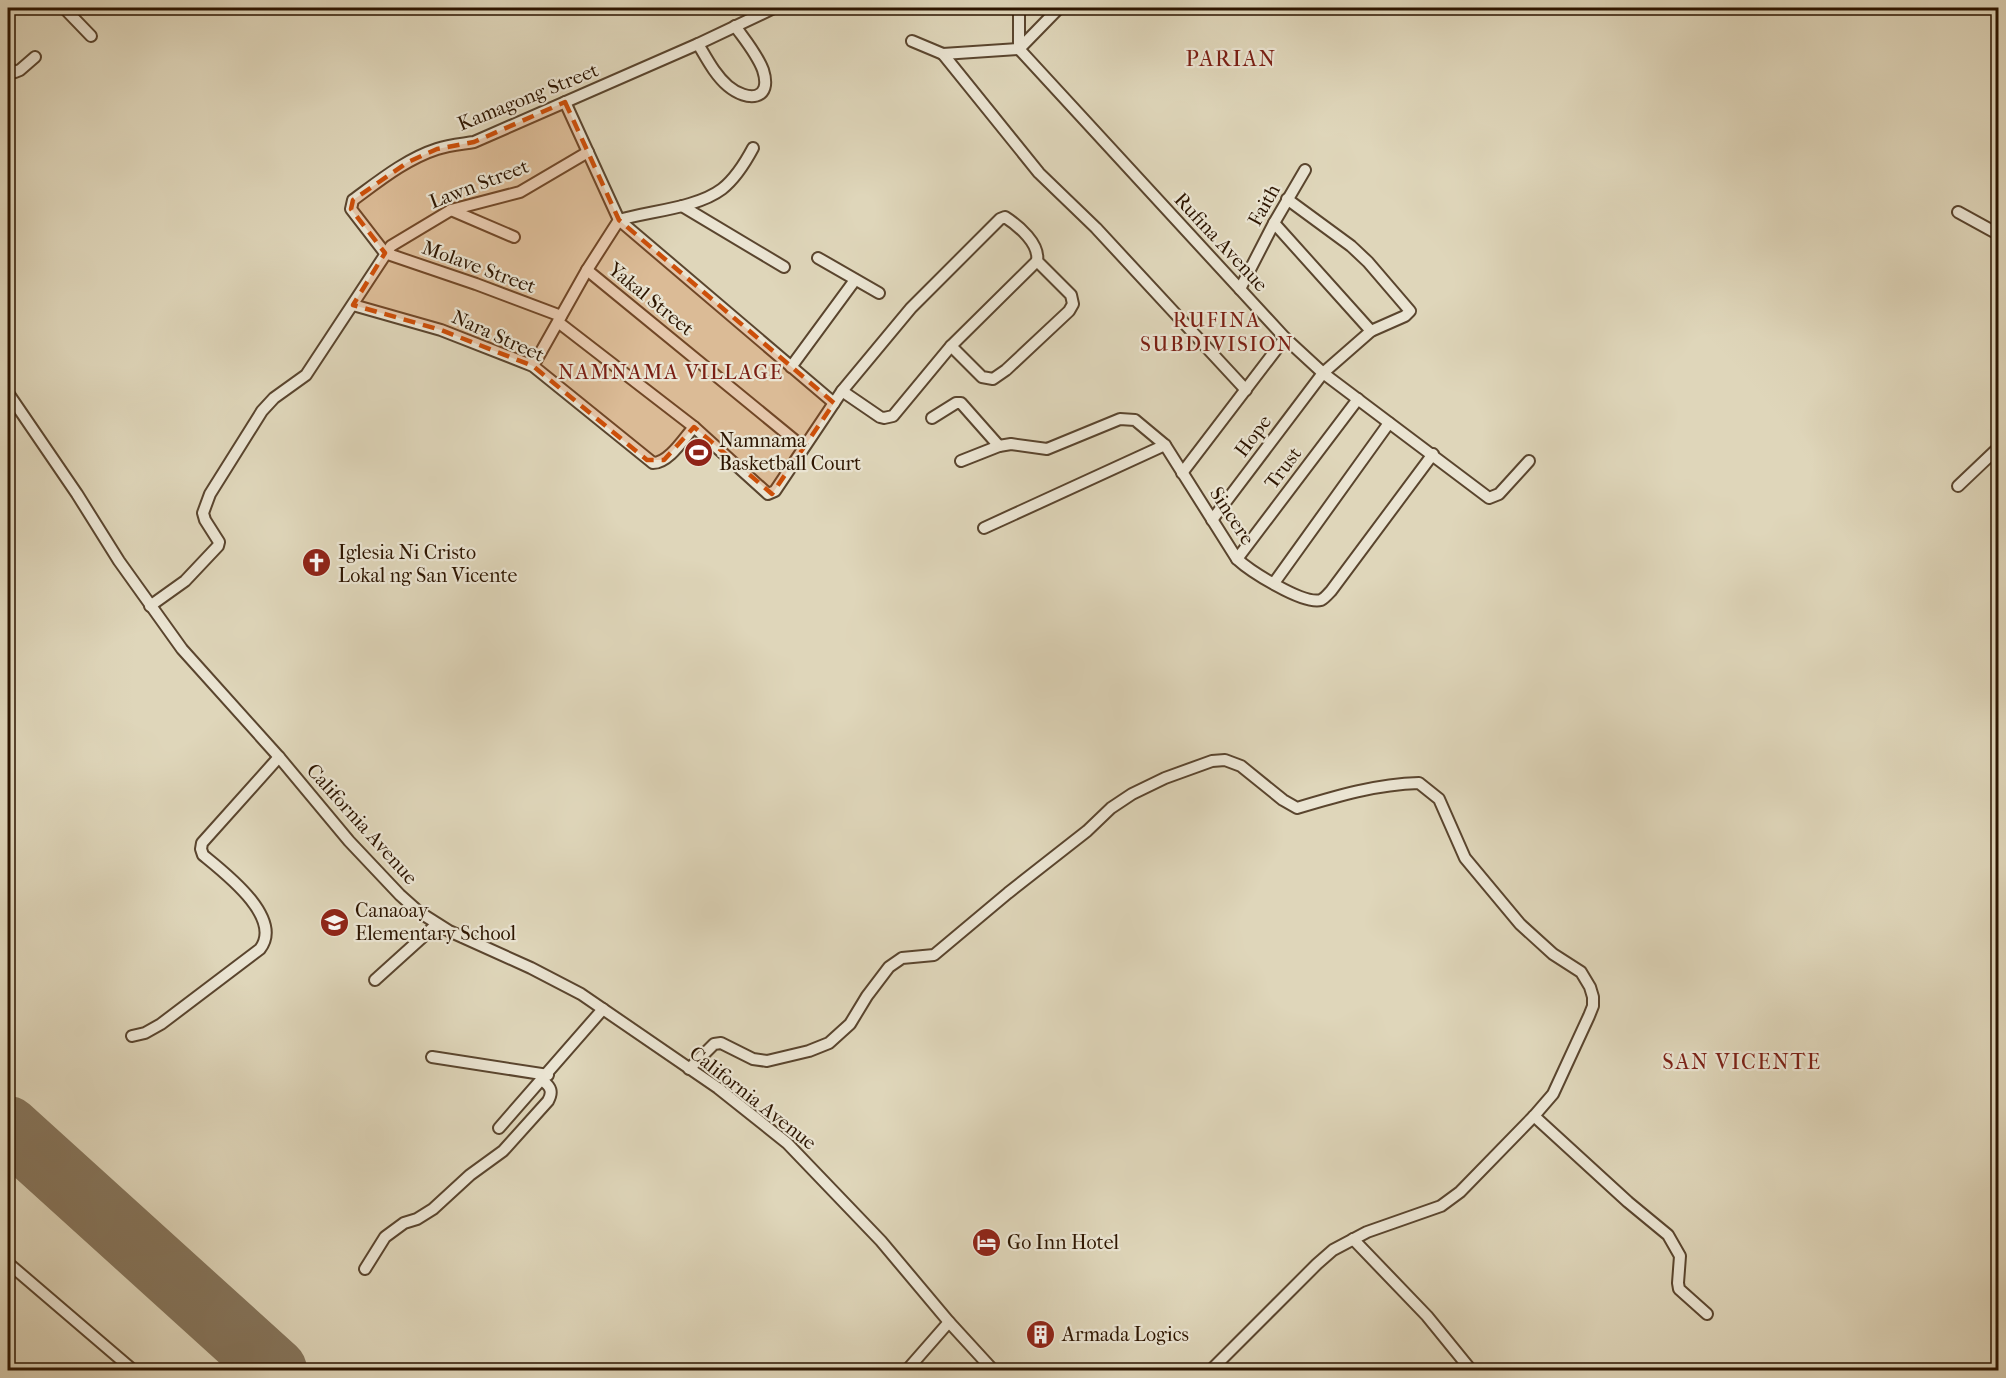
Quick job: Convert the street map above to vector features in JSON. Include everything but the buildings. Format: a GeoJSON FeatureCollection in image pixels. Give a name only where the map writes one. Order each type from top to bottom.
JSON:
{"type":"FeatureCollection","features":[{"type":"Feature","properties":{"kind":"street"},"geometry":{"type":"LineString","coordinates":[[64,8],[91,36]]}},
{"type":"Feature","properties":{"kind":"street","name":"Kamagong Street"},"geometry":{"type":"LineString","coordinates":[[385,253],[351,209],[353,200],[408,162],[437,149],[474,142],[698,44],[774,8]]}},
{"type":"Feature","properties":{"kind":"street"},"geometry":{"type":"LineString","coordinates":[[1019,8],[1019,50]]}},
{"type":"Feature","properties":{"kind":"street"},"geometry":{"type":"LineString","coordinates":[[912,41],[944,54],[1019,50],[1059,8]]}},
{"type":"Feature","properties":{"kind":"street"},"geometry":{"type":"LineString","coordinates":[[698,44],[715,73],[729,87],[744,96],[750,98],[755,96],[765,87],[766,82],[751,47],[735,26]]}},
{"type":"Feature","properties":{"kind":"street","name":"Rufina Avenue"},"geometry":{"type":"LineString","coordinates":[[1019,50],[1285,338],[1323,372],[1489,498],[1499,494],[1529,461]]}},
{"type":"Feature","properties":{"kind":"street"},"geometry":{"type":"LineString","coordinates":[[944,54],[1039,173],[1096,228],[1246,390]]}},
{"type":"Feature","properties":{"kind":"street"},"geometry":{"type":"LineString","coordinates":[[8,68],[15,72],[20,70],[35,57]]}},
{"type":"Feature","properties":{"kind":"street"},"geometry":{"type":"LineString","coordinates":[[565,102],[620,220],[834,403]]}},
{"type":"Feature","properties":{"kind":"street"},"geometry":{"type":"LineString","coordinates":[[533,366],[587,270],[620,220],[682,206],[706,198],[722,189],[741,168],[753,148]]}},
{"type":"Feature","properties":{"kind":"street","name":"Lawn Street"},"geometry":{"type":"LineString","coordinates":[[385,253],[399,240],[451,210],[520,192],[588,152]]}},
{"type":"Feature","properties":{"kind":"street","name":"Faith"},"geometry":{"type":"LineString","coordinates":[[1240,289],[1287,199],[1305,170]]}},
{"type":"Feature","properties":{"kind":"street","name":"Hope"},"geometry":{"type":"LineString","coordinates":[[1212,520],[1323,372],[1371,331],[1405,316],[1410,310],[1351,246],[1287,199]]}},
{"type":"Feature","properties":{"kind":"street"},"geometry":{"type":"LineString","coordinates":[[682,206],[784,267]]}},
{"type":"Feature","properties":{"kind":"street"},"geometry":{"type":"LineString","coordinates":[[451,210],[514,237]]}},
{"type":"Feature","properties":{"kind":"street"},"geometry":{"type":"LineString","coordinates":[[1958,212],[1998,234]]}},
{"type":"Feature","properties":{"kind":"street"},"geometry":{"type":"LineString","coordinates":[[694,427],[764,491],[768,494],[775,491],[842,391],[911,308],[1000,219],[1005,218],[1037,249],[1037,261],[1071,295],[1073,304],[1069,311],[1006,370],[993,379],[982,377],[951,346]]}},
{"type":"Feature","properties":{"kind":"street"},"geometry":{"type":"LineString","coordinates":[[1274,223],[1371,331]]}},
{"type":"Feature","properties":{"kind":"street"},"geometry":{"type":"LineString","coordinates":[[150,606],[185,581],[219,542],[203,513],[210,494],[262,411],[274,398],[306,375],[385,253]]}},
{"type":"Feature","properties":{"kind":"street","name":"Molave Street"},"geometry":{"type":"LineString","coordinates":[[385,253],[476,284],[560,319],[694,427]]}},
{"type":"Feature","properties":{"kind":"street"},"geometry":{"type":"LineString","coordinates":[[818,258],[879,293]]}},
{"type":"Feature","properties":{"kind":"street"},"geometry":{"type":"LineString","coordinates":[[842,391],[880,417],[893,416],[951,346],[1037,261]]}},
{"type":"Feature","properties":{"kind":"street","name":"Yakal Street"},"geometry":{"type":"LineString","coordinates":[[587,270],[803,447]]}},
{"type":"Feature","properties":{"kind":"street"},"geometry":{"type":"LineString","coordinates":[[791,367],[855,280]]}},
{"type":"Feature","properties":{"kind":"street","name":"Nara Street"},"geometry":{"type":"LineString","coordinates":[[353,304],[441,330],[533,366],[653,463],[664,460],[694,427]]}},
{"type":"Feature","properties":{"kind":"street"},"geometry":{"type":"LineString","coordinates":[[1182,473],[1285,338]]}},
{"type":"Feature","properties":{"kind":"street","name":"California Avenue"},"geometry":{"type":"LineString","coordinates":[[8,393],[77,494],[119,561],[182,650],[279,757],[386,881],[419,912],[437,924],[540,972],[581,994],[689,1068],[787,1143],[881,1241],[993,1371]]}},
{"type":"Feature","properties":{"kind":"street","name":"Trust"},"geometry":{"type":"LineString","coordinates":[[1237,559],[1358,399]]}},
{"type":"Feature","properties":{"kind":"street"},"geometry":{"type":"LineString","coordinates":[[932,418],[956,402],[961,403],[999,446]]}},
{"type":"Feature","properties":{"kind":"street","name":"Sincere"},"geometry":{"type":"LineString","coordinates":[[961,461],[999,446],[1017,444],[1047,449],[1125,418],[1135,420],[1165,445],[1237,559],[1246,568],[1307,599],[1323,599],[1433,454]]}},
{"type":"Feature","properties":{"kind":"street"},"geometry":{"type":"LineString","coordinates":[[1274,583],[1389,423]]}},
{"type":"Feature","properties":{"kind":"street"},"geometry":{"type":"LineString","coordinates":[[984,528],[1165,445]]}},
{"type":"Feature","properties":{"kind":"street"},"geometry":{"type":"LineString","coordinates":[[1959,486],[1998,448]]}},
{"type":"Feature","properties":{"kind":"street"},"geometry":{"type":"LineString","coordinates":[[132,1036],[145,1033],[161,1024],[264,944],[266,935],[264,924],[249,896],[203,855],[201,849],[202,843],[279,757]]}},
{"type":"Feature","properties":{"kind":"street"},"geometry":{"type":"LineString","coordinates":[[689,1068],[714,1044],[721,1043],[753,1059],[767,1061],[809,1052],[829,1043],[850,1024],[889,966],[902,958],[934,955],[1008,893],[1088,831],[1111,808],[1132,794],[1174,775],[1212,761],[1225,759],[1241,766],[1283,800],[1297,808],[1366,790],[1419,783],[1439,799],[1465,858],[1520,924],[1553,954],[1581,972],[1590,987],[1593,1006],[1590,1016],[1553,1094],[1453,1198],[1441,1206],[1367,1232],[1333,1250],[1211,1371]]}},
{"type":"Feature","properties":{"kind":"street"},"geometry":{"type":"LineString","coordinates":[[375,980],[437,924]]}},
{"type":"Feature","properties":{"kind":"street"},"geometry":{"type":"LineString","coordinates":[[499,1128],[603,1009]]}},
{"type":"Feature","properties":{"kind":"street"},"geometry":{"type":"LineString","coordinates":[[432,1057],[545,1078]]}},
{"type":"Feature","properties":{"kind":"street"},"geometry":{"type":"LineString","coordinates":[[365,1269],[385,1237],[404,1223],[417,1219],[433,1209],[470,1175],[503,1151],[548,1101],[551,1090],[545,1078]]}},
{"type":"Feature","properties":{"kind":"street"},"geometry":{"type":"LineString","coordinates":[[1534,1116],[1628,1202],[1668,1235],[1680,1256],[1679,1289],[1707,1314]]}},
{"type":"Feature","properties":{"kind":"street"},"geometry":{"type":"LineString","coordinates":[[1353,1239],[1427,1316],[1471,1371]]}},
{"type":"Feature","properties":{"kind":"street"},"geometry":{"type":"LineString","coordinates":[[8,1263],[133,1371]]}},
{"type":"Feature","properties":{"kind":"street"},"geometry":{"type":"LineString","coordinates":[[907,1371],[950,1322]]}},
{"type":"Feature","properties":{"kind":"highlighted area"},"geometry":{"type":"Polygon","coordinates":[[[565,102],[619,220],[834,403],[772,494],[694,427],[664,460],[647,460],[533,366],[441,330],[353,305],[385,253],[351,209],[353,200],[408,162],[437,149],[474,142],[565,102]]]}},
{"type":"Feature","properties":{"kind":"green space","name":"Namnama Basketball Court"},"geometry":{"type":"Polygon","coordinates":[[[699,440],[709,448],[697,465],[686,457],[699,440]]]}},
{"type":"Feature","properties":{"kind":"runway"},"geometry":{"type":"LineString","coordinates":[[8,1128],[275,1370]]}},
{"type":"Feature","properties":{"kind":"place","name":"Namnama Basketball Court"},"geometry":{"type":"Point","coordinates":[698,452]}},
{"type":"Feature","properties":{"kind":"place","name":"Iglesia Ni Cristo Lokal ng San Vicente"},"geometry":{"type":"Point","coordinates":[317,563]}},
{"type":"Feature","properties":{"kind":"place","name":"Canaoay Elementary School"},"geometry":{"type":"Point","coordinates":[334,922]}},
{"type":"Feature","properties":{"kind":"place","name":"Go Inn Hotel"},"geometry":{"type":"Point","coordinates":[986,1242]}},
{"type":"Feature","properties":{"kind":"place","name":"Armada Logics"},"geometry":{"type":"Point","coordinates":[1041,1334]}},
{"type":"Feature","properties":{"kind":"district","name":"PARIAN"},"geometry":{"type":"Point","coordinates":[1231,59]}},
{"type":"Feature","properties":{"kind":"district","name":"RUFINA SUBDIVISION"},"geometry":{"type":"Point","coordinates":[1217,332]}},
{"type":"Feature","properties":{"kind":"district","name":"NAMNAMA VILLAGE"},"geometry":{"type":"Point","coordinates":[671,372]}},
{"type":"Feature","properties":{"kind":"district","name":"SAN VICENTE"},"geometry":{"type":"Point","coordinates":[1742,1062]}}]}
